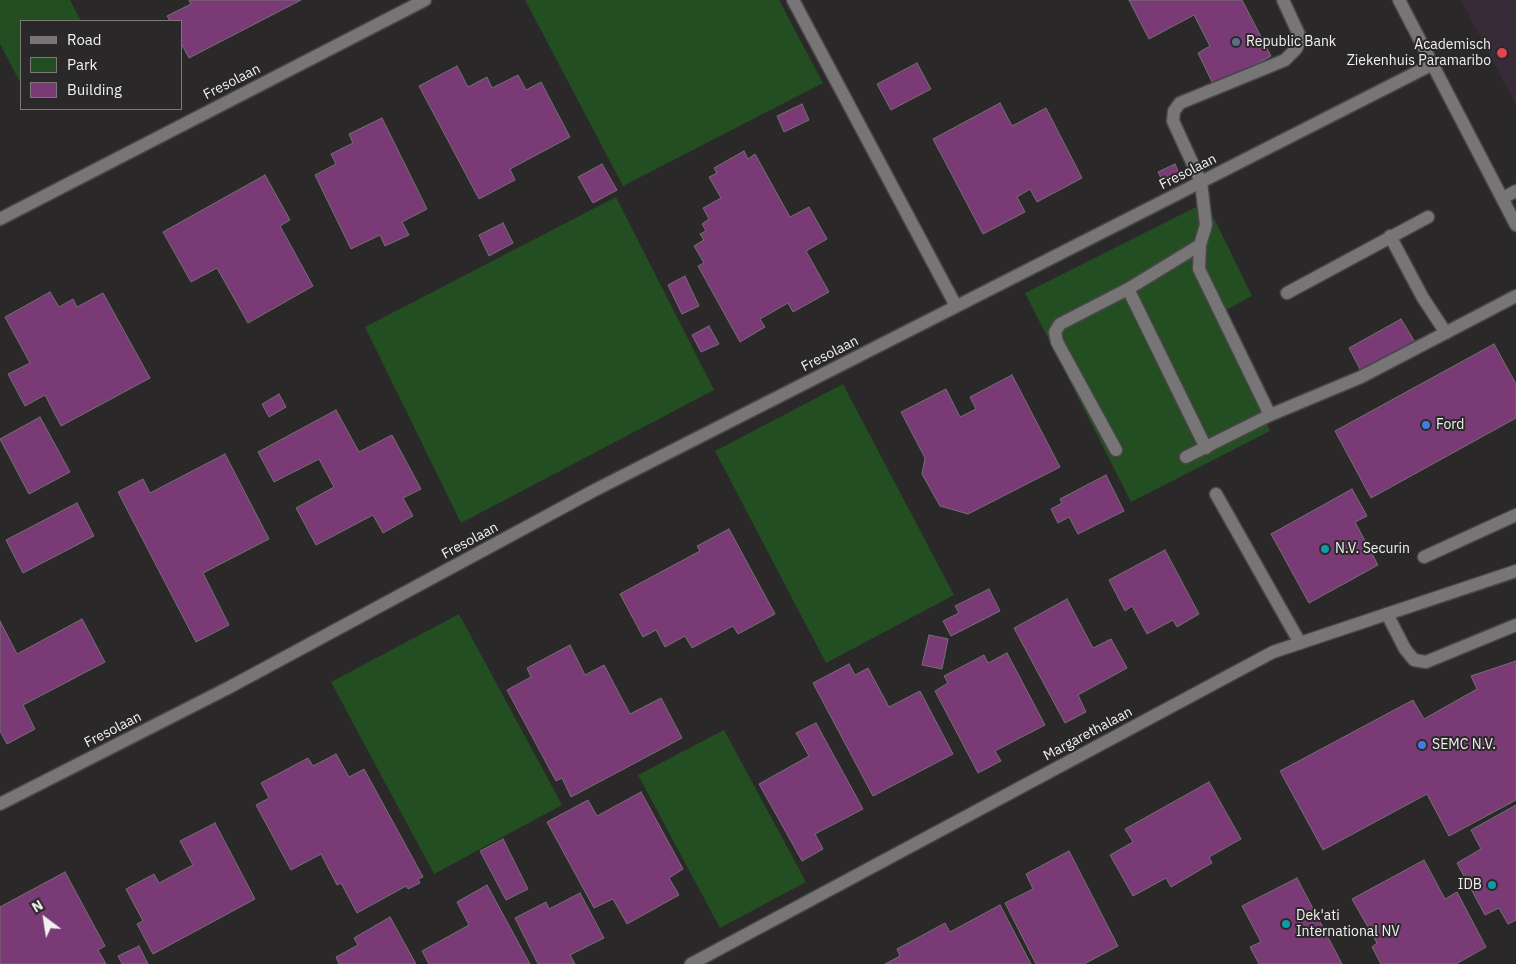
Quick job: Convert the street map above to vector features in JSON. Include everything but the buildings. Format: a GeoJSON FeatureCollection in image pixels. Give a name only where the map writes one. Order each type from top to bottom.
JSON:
{"type":"FeatureCollection","features":[{"type":"Feature","properties":{"kind":"street","name":"Fresolaan"},"geometry":{"type":"LineString","coordinates":[[0,219],[424,0]]}},
{"type":"Feature","properties":{"kind":"street"},"geometry":{"type":"LineString","coordinates":[[793,0],[956,306]]}},
{"type":"Feature","properties":{"kind":"street"},"geometry":{"type":"LineString","coordinates":[[1270,415],[1200,269],[1200,245],[1206,225],[1201,182],[1173,121],[1174,111],[1180,103],[1285,60],[1296,49],[1301,39],[1283,0]]}},
{"type":"Feature","properties":{"kind":"street"},"geometry":{"type":"LineString","coordinates":[[1399,0],[1516,224]]}},
{"type":"Feature","properties":{"kind":"street","name":"Fresolaan"},"geometry":{"type":"LineString","coordinates":[[0,804],[228,688],[596,490],[1433,64]]}},
{"type":"Feature","properties":{"kind":"street"},"geometry":{"type":"LineString","coordinates":[[1502,198],[1516,191]]}},
{"type":"Feature","properties":{"kind":"street"},"geometry":{"type":"LineString","coordinates":[[1288,293],[1428,217]]}},
{"type":"Feature","properties":{"kind":"street"},"geometry":{"type":"LineString","coordinates":[[1390,236],[1423,298],[1446,333]]}},
{"type":"Feature","properties":{"kind":"street"},"geometry":{"type":"LineString","coordinates":[[1116,450],[1057,342],[1055,332],[1060,324],[1128,289],[1200,245]]}},
{"type":"Feature","properties":{"kind":"street"},"geometry":{"type":"LineString","coordinates":[[1128,289],[1206,448]]}},
{"type":"Feature","properties":{"kind":"street"},"geometry":{"type":"LineString","coordinates":[[1186,457],[1270,415],[1361,377],[1516,296]]}},
{"type":"Feature","properties":{"kind":"street"},"geometry":{"type":"LineString","coordinates":[[1216,494],[1300,643]]}},
{"type":"Feature","properties":{"kind":"street"},"geometry":{"type":"LineString","coordinates":[[1424,557],[1516,515]]}},
{"type":"Feature","properties":{"kind":"street","name":"Margarethalaan"},"geometry":{"type":"LineString","coordinates":[[691,964],[1273,652],[1516,571]]}},
{"type":"Feature","properties":{"kind":"street"},"geometry":{"type":"LineString","coordinates":[[1387,614],[1405,649],[1414,660],[1426,662],[1516,625]]}},
{"type":"Feature","properties":{"kind":"shaded area","name":"Academisch Ziekenhuis Paramaribo"},"geometry":{"type":"Polygon","coordinates":[[[1461,0],[1516,0],[1516,105],[1461,0]]]}},
{"type":"Feature","properties":{"kind":"green space"},"geometry":{"type":"Polygon","coordinates":[[[0,0],[70,0],[80,20],[20,20],[20,82],[0,44],[0,0]]]}},
{"type":"Feature","properties":{"kind":"green space"},"geometry":{"type":"Polygon","coordinates":[[[525,0],[779,0],[823,83],[623,186],[525,0]]]}},
{"type":"Feature","properties":{"kind":"green space"},"geometry":{"type":"Polygon","coordinates":[[[616,197],[714,390],[461,523],[365,327],[616,197]]]}},
{"type":"Feature","properties":{"kind":"green space"},"geometry":{"type":"Polygon","coordinates":[[[1206,202],[1252,296],[1215,316],[1270,431],[1131,502],[1025,293],[1206,202]]]}},
{"type":"Feature","properties":{"kind":"green space"},"geometry":{"type":"Polygon","coordinates":[[[843,384],[954,595],[826,663],[715,451],[843,384]]]}},
{"type":"Feature","properties":{"kind":"green space"},"geometry":{"type":"Polygon","coordinates":[[[459,614],[562,805],[434,874],[331,682],[459,614]]]}},
{"type":"Feature","properties":{"kind":"green space"},"geometry":{"type":"Polygon","coordinates":[[[724,730],[806,882],[720,928],[638,775],[724,730]]]}},
{"type":"Feature","properties":{"kind":"place","name":"Republic Bank"},"geometry":{"type":"Point","coordinates":[1236,42]}},
{"type":"Feature","properties":{"kind":"place","name":"Academisch Ziekenhuis Paramaribo"},"geometry":{"type":"Point","coordinates":[1502,53]}},
{"type":"Feature","properties":{"kind":"place","name":"Ford"},"geometry":{"type":"Point","coordinates":[1426,425]}},
{"type":"Feature","properties":{"kind":"place","name":"N.V. Securin"},"geometry":{"type":"Point","coordinates":[1325,549]}},
{"type":"Feature","properties":{"kind":"place","name":"SEMC N.V."},"geometry":{"type":"Point","coordinates":[1422,745]}},
{"type":"Feature","properties":{"kind":"place","name":"IDB"},"geometry":{"type":"Point","coordinates":[1492,885]}},
{"type":"Feature","properties":{"kind":"place","name":"Dek'ati International NV"},"geometry":{"type":"Point","coordinates":[1286,924]}}]}
